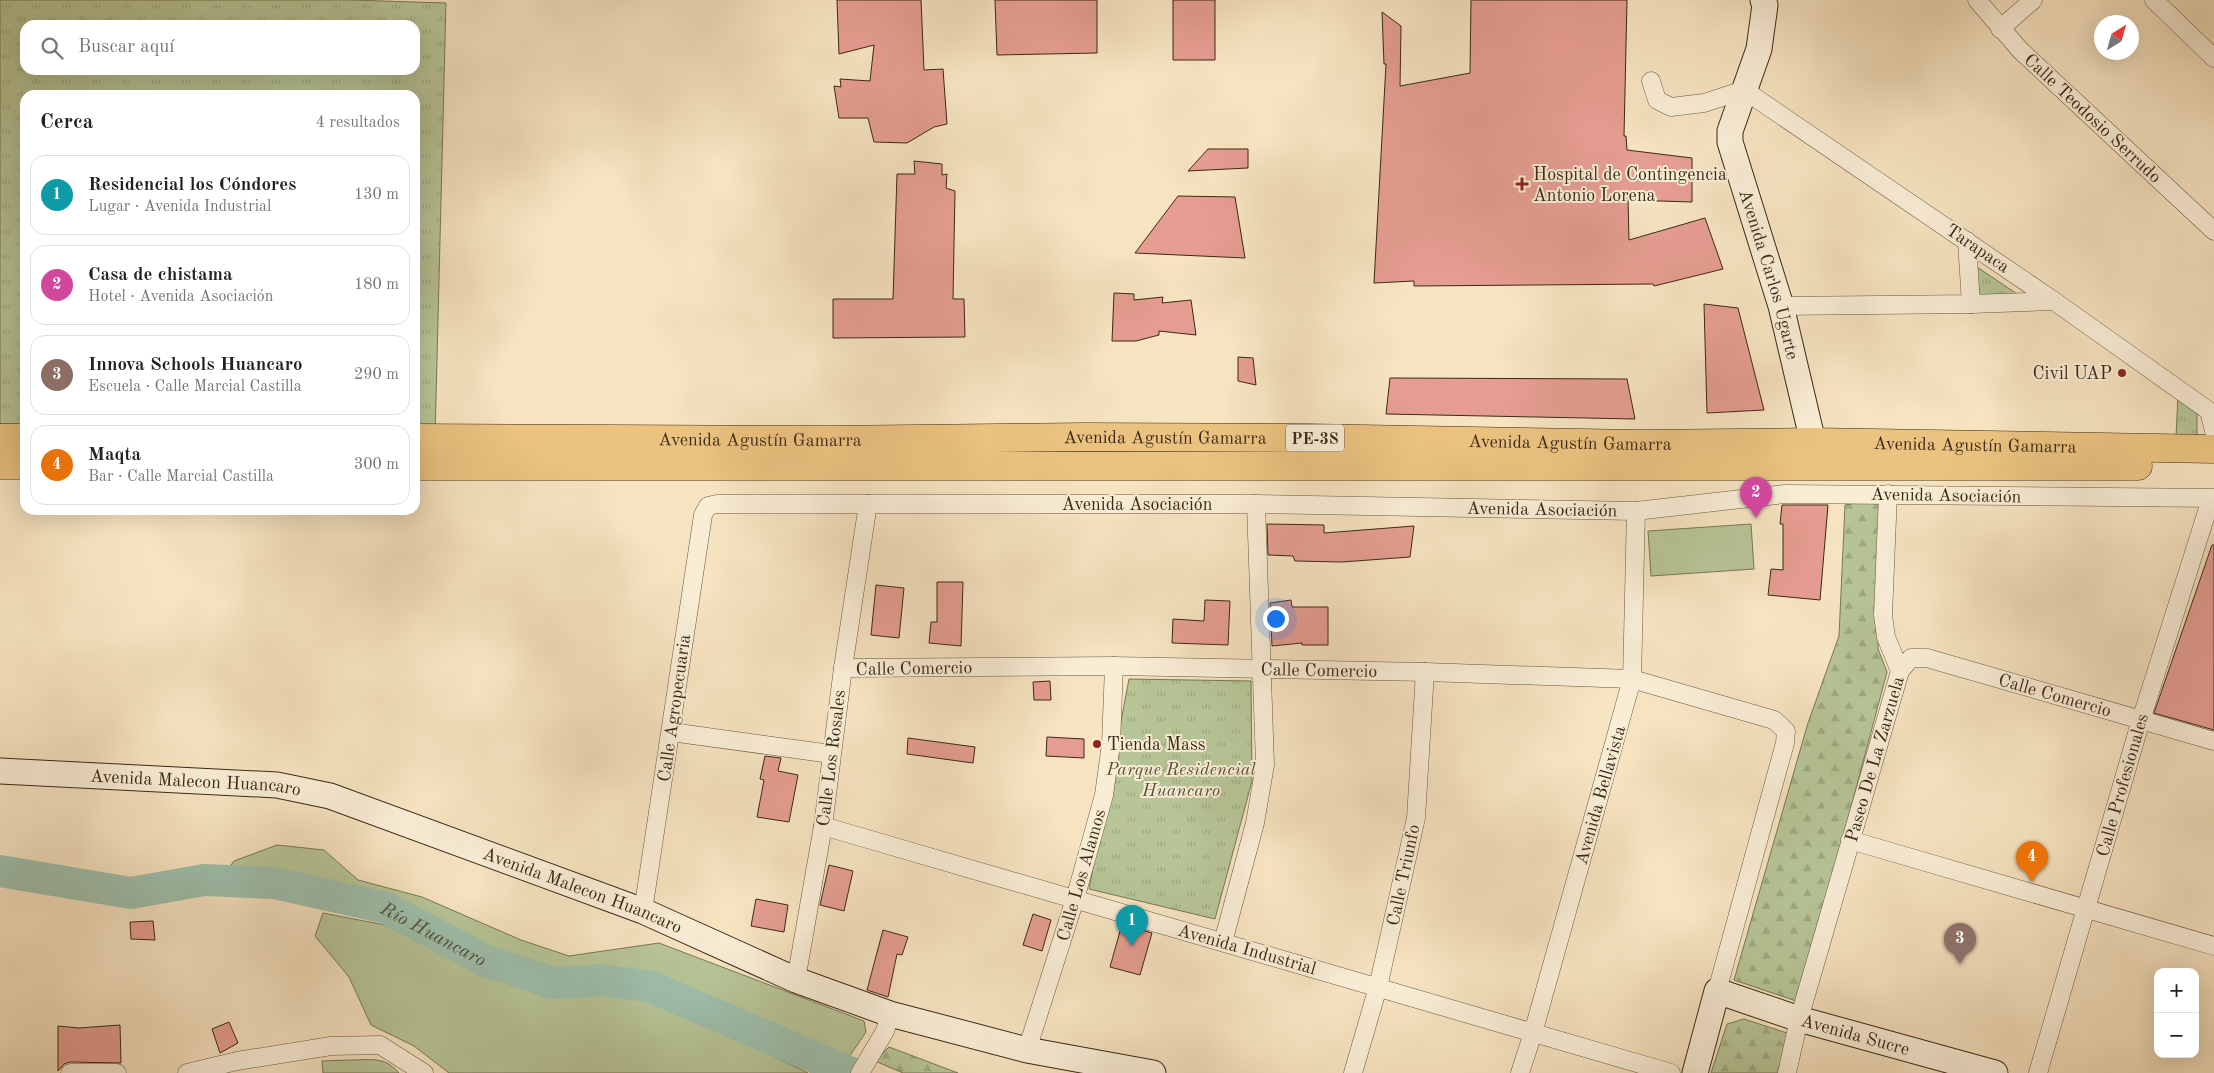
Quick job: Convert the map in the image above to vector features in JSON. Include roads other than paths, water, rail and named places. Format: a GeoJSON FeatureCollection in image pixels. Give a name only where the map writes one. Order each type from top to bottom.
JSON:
{"type":"FeatureCollection","features":[{"type":"Feature","properties":{"kind":"highway"},"geometry":{"type":"LineString","coordinates":[[0,438],[20,438]]}},
{"type":"Feature","properties":{"kind":"highway","name":"Avenida Agustín Gamarra"},"geometry":{"type":"LineString","coordinates":[[420,438],[828,440],[1307,438],[1640,444],[1814,454],[2214,467]]}},
{"type":"Feature","properties":{"kind":"highway"},"geometry":{"type":"LineString","coordinates":[[1023,438],[1024,467]]}},
{"type":"Feature","properties":{"kind":"highway","name":"Avenida Agustín Gamarra"},"geometry":{"type":"LineString","coordinates":[[420,466],[1657,468],[1814,454],[2214,449]]}},
{"type":"Feature","properties":{"kind":"highway"},"geometry":{"type":"LineString","coordinates":[[0,464],[20,465]]}},
{"type":"Feature","properties":{"kind":"street","name":"Avenida Carlos Ugarte"},"geometry":{"type":"LineString","coordinates":[[1764,0],[1766,5],[1759,48],[1730,131],[1730,142],[1781,306],[1814,454]]}},
{"type":"Feature","properties":{"kind":"street","name":"Calle Teodosio Serrudo"},"geometry":{"type":"LineString","coordinates":[[1977,0],[2020,50],[2214,231]]}},
{"type":"Feature","properties":{"kind":"street"},"geometry":{"type":"LineString","coordinates":[[2000,28],[2033,0]]}},
{"type":"Feature","properties":{"kind":"street"},"geometry":{"type":"LineString","coordinates":[[2154,0],[2214,58]]}},
{"type":"Feature","properties":{"kind":"street"},"geometry":{"type":"LineString","coordinates":[[1650,81],[1656,100],[1671,108],[1704,103],[1744,90]]}},
{"type":"Feature","properties":{"kind":"street","name":"Tarapaca"},"geometry":{"type":"LineString","coordinates":[[1744,90],[2054,301],[2209,412],[2214,431]]}},
{"type":"Feature","properties":{"kind":"street"},"geometry":{"type":"LineString","coordinates":[[1967,241],[1970,304]]}},
{"type":"Feature","properties":{"kind":"street"},"geometry":{"type":"LineString","coordinates":[[1781,306],[2054,301]]}},
{"type":"Feature","properties":{"kind":"street","name":"Avenida Asociación"},"geometry":{"type":"LineString","coordinates":[[708,506],[717,504],[1256,504],[1636,511],[1785,494],[2212,498]]}},
{"type":"Feature","properties":{"kind":"street","name":"Paseo De La Zarzuela"},"geometry":{"type":"LineString","coordinates":[[1786,1073],[1799,1018],[1900,670],[1886,637],[1883,615],[1888,494]]}},
{"type":"Feature","properties":{"kind":"street","name":"Calle Profesionales"},"geometry":{"type":"LineString","coordinates":[[2038,1073],[2141,720],[2212,498]]}},
{"type":"Feature","properties":{"kind":"street","name":"Calle Los Rosales"},"geometry":{"type":"LineString","coordinates":[[796,980],[823,826],[843,668],[868,504]]}},
{"type":"Feature","properties":{"kind":"street"},"geometry":{"type":"LineString","coordinates":[[1223,942],[1255,823],[1265,765],[1256,504]]}},
{"type":"Feature","properties":{"kind":"street","name":"Calle Agropecuaria"},"geometry":{"type":"LineString","coordinates":[[644,912],[703,515],[708,506]]}},
{"type":"Feature","properties":{"kind":"street","name":"Avenida Bellavista"},"geometry":{"type":"LineString","coordinates":[[1520,1073],[1533,1033],[1632,679],[1636,511]]}},
{"type":"Feature","properties":{"kind":"street","name":"Calle Comercio"},"geometry":{"type":"LineString","coordinates":[[1900,670],[1911,658],[1927,658],[2214,741]]}},
{"type":"Feature","properties":{"kind":"street","name":"Calle Comercio"},"geometry":{"type":"LineString","coordinates":[[843,668],[1114,666],[1425,672],[1632,679],[1774,720],[1786,731],[1785,743],[1717,991]]}},
{"type":"Feature","properties":{"kind":"street","name":"Calle Los Alamos"},"geometry":{"type":"LineString","coordinates":[[1027,1050],[1075,899],[1104,795],[1111,744],[1114,666]]}},
{"type":"Feature","properties":{"kind":"street","name":"Calle Triunfo"},"geometry":{"type":"LineString","coordinates":[[1353,1073],[1378,987],[1416,818],[1425,672]]}},
{"type":"Feature","properties":{"kind":"street"},"geometry":{"type":"LineString","coordinates":[[671,732],[831,754]]}},
{"type":"Feature","properties":{"kind":"street","name":"Avenida Malecon Huancaro"},"geometry":{"type":"LineString","coordinates":[[0,771],[277,785],[330,796],[644,912],[887,1023],[1153,1073]]}},
{"type":"Feature","properties":{"kind":"street","name":"Avenida Industrial"},"geometry":{"type":"LineString","coordinates":[[823,826],[1671,1073]]}},
{"type":"Feature","properties":{"kind":"street"},"geometry":{"type":"LineString","coordinates":[[1850,840],[2214,946]]}},
{"type":"Feature","properties":{"kind":"street"},"geometry":{"type":"LineString","coordinates":[[1695,1073],[1717,991]]}},
{"type":"Feature","properties":{"kind":"street","name":"Avenida Sucre"},"geometry":{"type":"LineString","coordinates":[[1717,991],[1799,1018],[1995,1073]]}},
{"type":"Feature","properties":{"kind":"street"},"geometry":{"type":"LineString","coordinates":[[860,1073],[887,1023]]}},
{"type":"Feature","properties":{"kind":"street"},"geometry":{"type":"LineString","coordinates":[[187,1073],[237,1061],[331,1046],[380,1045],[424,1073]]}},
{"type":"Feature","properties":{"kind":"street"},"geometry":{"type":"LineString","coordinates":[[70,1073],[117,1073]]}},
{"type":"Feature","properties":{"kind":"waterway","name":"Río Huancaro"},"geometry":{"type":"LineString","coordinates":[[0,871],[131,893],[204,880],[274,883],[386,908],[486,961],[554,983],[603,980],[651,987],[851,1073]]}},
{"type":"Feature","properties":{"kind":"place","name":"Hospital de Contingencia Antonio Lorena"},"geometry":{"type":"Point","coordinates":[1522,184]}},
{"type":"Feature","properties":{"kind":"place","name":"Civil UAP"},"geometry":{"type":"Point","coordinates":[2122,373]}},
{"type":"Feature","properties":{"kind":"place","name":"Casa de chistama"},"geometry":{"type":"Point","coordinates":[1756,518]}},
{"type":"Feature","properties":{"kind":"place","name":"Tienda Mass"},"geometry":{"type":"Point","coordinates":[1097,744]}},
{"type":"Feature","properties":{"kind":"place","name":"Maqta"},"geometry":{"type":"Point","coordinates":[2032,882]}},
{"type":"Feature","properties":{"kind":"place","name":"Residencial los Cóndores"},"geometry":{"type":"Point","coordinates":[1132,946]}},
{"type":"Feature","properties":{"kind":"place","name":"Innova Schools Huancaro"},"geometry":{"type":"Point","coordinates":[1960,964]}},
{"type":"Feature","properties":{"kind":"park label","name":"Parque Residencial Huancaro"},"geometry":{"type":"Point","coordinates":[1181,780]}}]}
